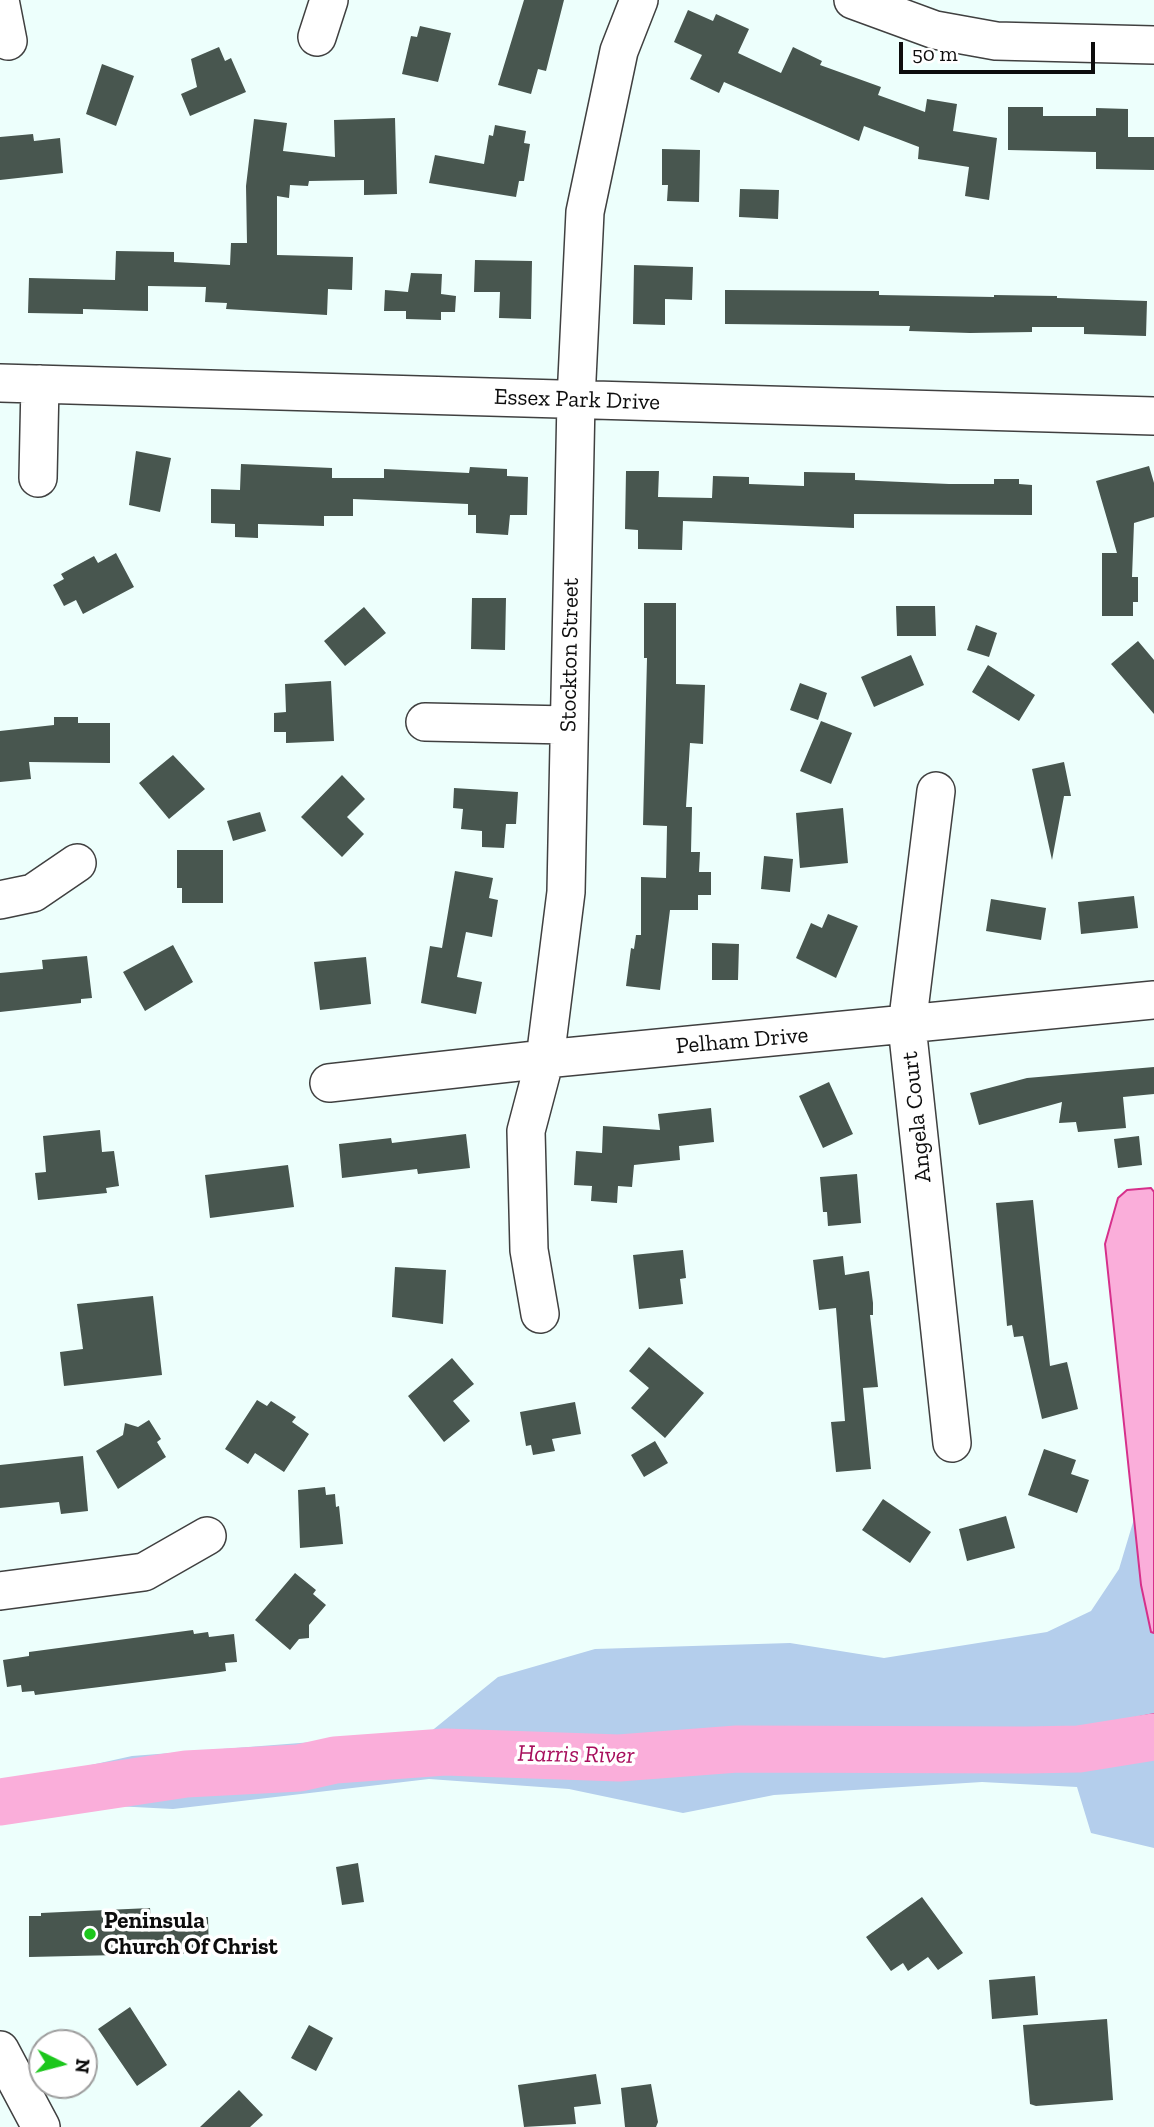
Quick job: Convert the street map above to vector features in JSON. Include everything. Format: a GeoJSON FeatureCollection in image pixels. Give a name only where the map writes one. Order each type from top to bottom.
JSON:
{"type":"FeatureCollection","features":[{"type":"Feature","properties":{"kind":"street"},"geometry":{"type":"LineString","coordinates":[[0,0],[8,41]]}},
{"type":"Feature","properties":{"kind":"street"},"geometry":{"type":"LineString","coordinates":[[317,37],[329,0]]}},
{"type":"Feature","properties":{"kind":"street","name":"Stockton Street"},"geometry":{"type":"LineString","coordinates":[[540,1314],[529,1250],[526,1131],[545,1059],[566,892],[576,400],[585,212],[619,51],[639,0]]}},
{"type":"Feature","properties":{"kind":"street"},"geometry":{"type":"LineString","coordinates":[[853,0],[934,30],[996,41],[1154,45]]}},
{"type":"Feature","properties":{"kind":"street","name":"Essex Park Drive"},"geometry":{"type":"LineString","coordinates":[[0,383],[1154,416]]}},
{"type":"Feature","properties":{"kind":"street"},"geometry":{"type":"LineString","coordinates":[[38,478],[40,384]]}},
{"type":"Feature","properties":{"kind":"street"},"geometry":{"type":"LineString","coordinates":[[425,722],[568,725]]}},
{"type":"Feature","properties":{"kind":"street","name":"Angela Court"},"geometry":{"type":"LineString","coordinates":[[936,791],[907,1026],[951,1443]]}},
{"type":"Feature","properties":{"kind":"street"},"geometry":{"type":"LineString","coordinates":[[0,900],[33,893],[78,863]]}},
{"type":"Feature","properties":{"kind":"street","name":"Pelham Drive"},"geometry":{"type":"LineString","coordinates":[[329,1083],[545,1059],[1154,1000]]}},
{"type":"Feature","properties":{"kind":"street"},"geometry":{"type":"LineString","coordinates":[[0,1591],[144,1572],[207,1536]]}},
{"type":"Feature","properties":{"kind":"street"},"geometry":{"type":"LineString","coordinates":[[0,2050],[41,2127]]}},
{"type":"Feature","properties":{"kind":"shaded area"},"geometry":{"type":"Polygon","coordinates":[[[1151,1188],[1154,1192],[1154,1714],[1058,1734],[973,1739],[1046,1765],[1154,1752],[1154,1848],[1091,1833],[1077,1787],[982,1782],[774,1795],[683,1813],[569,1789],[429,1779],[173,1809],[56,1803],[0,1812],[0,1785],[132,1756],[429,1733],[498,1677],[595,1649],[790,1643],[884,1658],[1047,1632],[1091,1611],[1119,1569],[1134,1519],[1105,1244],[1118,1198],[1127,1190],[1151,1188]]]}},
{"type":"Feature","properties":{"kind":"shaded area"},"geometry":{"type":"Polygon","coordinates":[[[1151,1188],[1154,1192],[1154,1633],[1151,1632],[1141,1585],[1105,1244],[1118,1198],[1127,1190],[1151,1188]]]}},
{"type":"Feature","properties":{"kind":"shaded area"},"geometry":{"type":"Polygon","coordinates":[[[1154,1714],[1154,1752],[1046,1765],[986,1765],[962,1749],[973,1739],[1058,1734],[1154,1714]]]}},
{"type":"Feature","properties":{"kind":"building"},"geometry":{"type":"Polygon","coordinates":[[[524,0],[564,0],[546,71],[538,69],[531,94],[498,85],[524,0]]]}},
{"type":"Feature","properties":{"kind":"building"},"geometry":{"type":"Polygon","coordinates":[[[688,10],[713,21],[716,14],[749,29],[738,53],[781,73],[793,47],[822,61],[820,65],[881,87],[878,95],[925,112],[927,99],[957,104],[953,131],[997,138],[989,200],[965,196],[969,167],[918,159],[919,147],[864,126],[859,141],[724,82],[719,93],[690,79],[702,55],[674,42],[688,10]]]}},
{"type":"Feature","properties":{"kind":"building"},"geometry":{"type":"Polygon","coordinates":[[[420,26],[451,33],[438,82],[402,74],[411,36],[417,37],[420,26]]]}},
{"type":"Feature","properties":{"kind":"building"},"geometry":{"type":"Polygon","coordinates":[[[219,47],[225,61],[231,58],[246,92],[190,116],[181,94],[197,87],[191,59],[219,47]]]}},
{"type":"Feature","properties":{"kind":"building"},"geometry":{"type":"Polygon","coordinates":[[[102,64],[134,76],[116,126],[86,114],[102,64]]]}},
{"type":"Feature","properties":{"kind":"building"},"geometry":{"type":"Polygon","coordinates":[[[1008,107],[1043,107],[1043,116],[1096,116],[1096,108],[1128,109],[1128,137],[1154,137],[1154,170],[1096,169],[1096,152],[1008,150],[1008,107]]]}},
{"type":"Feature","properties":{"kind":"building"},"geometry":{"type":"Polygon","coordinates":[[[395,118],[397,194],[364,195],[364,180],[309,181],[308,186],[290,185],[289,198],[277,196],[277,255],[353,257],[352,290],[328,289],[327,315],[226,309],[227,303],[205,302],[206,287],[148,286],[148,311],[83,309],[83,314],[28,313],[29,278],[115,280],[116,251],[174,252],[174,262],[230,265],[231,243],[247,243],[246,186],[254,119],[287,123],[283,151],[335,157],[334,120],[395,118]]]}},
{"type":"Feature","properties":{"kind":"building"},"geometry":{"type":"Polygon","coordinates":[[[495,125],[526,131],[524,143],[530,144],[524,181],[519,181],[516,197],[429,183],[435,155],[484,164],[489,135],[493,136],[495,125]]]}},
{"type":"Feature","properties":{"kind":"building"},"geometry":{"type":"Polygon","coordinates":[[[33,134],[34,141],[60,138],[63,173],[0,180],[0,137],[33,134]]]}},
{"type":"Feature","properties":{"kind":"building"},"geometry":{"type":"Polygon","coordinates":[[[662,149],[700,150],[699,202],[667,201],[668,185],[662,185],[662,149]]]}},
{"type":"Feature","properties":{"kind":"building"},"geometry":{"type":"Polygon","coordinates":[[[740,189],[779,190],[778,219],[739,217],[740,189]]]}},
{"type":"Feature","properties":{"kind":"building"},"geometry":{"type":"Polygon","coordinates":[[[475,260],[532,261],[531,319],[499,318],[500,292],[474,292],[475,260]]]}},
{"type":"Feature","properties":{"kind":"building"},"geometry":{"type":"Polygon","coordinates":[[[634,265],[693,267],[692,300],[665,299],[665,325],[633,324],[634,265]]]}},
{"type":"Feature","properties":{"kind":"building"},"geometry":{"type":"Polygon","coordinates":[[[411,273],[442,274],[441,294],[456,296],[455,312],[441,312],[441,320],[406,319],[406,311],[384,311],[385,290],[408,292],[411,273]]]}},
{"type":"Feature","properties":{"kind":"building"},"geometry":{"type":"Polygon","coordinates":[[[725,290],[879,291],[879,295],[1057,296],[1147,301],[1146,336],[1084,334],[1084,327],[1032,327],[1032,332],[970,333],[909,331],[910,326],[725,324],[725,290]]]}},
{"type":"Feature","properties":{"kind":"building"},"geometry":{"type":"Polygon","coordinates":[[[136,451],[171,458],[160,512],[129,505],[136,451]]]}},
{"type":"Feature","properties":{"kind":"building"},"geometry":{"type":"Polygon","coordinates":[[[241,464],[332,468],[332,478],[384,478],[384,469],[469,473],[470,467],[507,469],[507,476],[528,477],[527,515],[510,515],[508,535],[476,533],[476,515],[468,515],[468,504],[353,499],[353,516],[324,516],[324,526],[258,524],[258,538],[235,537],[235,524],[211,523],[211,489],[240,490],[241,464]]]}},
{"type":"Feature","properties":{"kind":"building"},"geometry":{"type":"Polygon","coordinates":[[[1149,466],[1154,483],[1154,517],[1134,523],[1132,577],[1138,577],[1138,602],[1133,602],[1133,616],[1102,616],[1102,553],[1117,553],[1096,481],[1149,466]]]}},
{"type":"Feature","properties":{"kind":"building"},"geometry":{"type":"Polygon","coordinates":[[[626,471],[659,471],[658,497],[712,498],[713,476],[749,477],[749,484],[804,486],[804,472],[855,473],[855,480],[949,484],[994,484],[994,479],[1019,479],[1019,484],[1032,485],[1032,515],[854,514],[854,528],[683,521],[682,550],[638,549],[638,530],[625,529],[626,471]]]}},
{"type":"Feature","properties":{"kind":"building"},"geometry":{"type":"Polygon","coordinates":[[[116,553],[134,587],[83,614],[76,600],[64,606],[53,585],[64,579],[61,574],[94,556],[98,563],[116,553]]]}},
{"type":"Feature","properties":{"kind":"building"},"geometry":{"type":"Polygon","coordinates":[[[472,598],[506,598],[505,650],[471,649],[472,598]]]}},
{"type":"Feature","properties":{"kind":"building"},"geometry":{"type":"Polygon","coordinates":[[[644,603],[676,603],[676,684],[705,685],[703,744],[690,743],[686,807],[692,807],[691,852],[700,852],[699,872],[711,872],[711,895],[698,895],[698,910],[670,910],[660,990],[626,986],[631,948],[634,949],[636,935],[641,935],[641,877],[666,878],[667,826],[643,825],[647,658],[644,658],[644,603]]]}},
{"type":"Feature","properties":{"kind":"building"},"geometry":{"type":"Polygon","coordinates":[[[896,606],[935,606],[936,636],[897,636],[896,606]]]}},
{"type":"Feature","properties":{"kind":"building"},"geometry":{"type":"Polygon","coordinates":[[[364,607],[386,633],[345,666],[324,641],[364,607]]]}},
{"type":"Feature","properties":{"kind":"building"},"geometry":{"type":"Polygon","coordinates":[[[976,625],[997,633],[989,657],[967,650],[976,625]]]}},
{"type":"Feature","properties":{"kind":"building"},"geometry":{"type":"Polygon","coordinates":[[[1138,641],[1154,660],[1154,714],[1111,664],[1138,641]]]}},
{"type":"Feature","properties":{"kind":"building"},"geometry":{"type":"Polygon","coordinates":[[[911,655],[924,685],[874,707],[861,677],[911,655]]]}},
{"type":"Feature","properties":{"kind":"building"},"geometry":{"type":"Polygon","coordinates":[[[988,665],[1035,695],[1019,721],[972,692],[988,665]]]}},
{"type":"Feature","properties":{"kind":"building"},"geometry":{"type":"Polygon","coordinates":[[[331,681],[334,741],[286,743],[286,732],[274,732],[274,713],[286,712],[285,684],[331,681]]]}},
{"type":"Feature","properties":{"kind":"building"},"geometry":{"type":"Polygon","coordinates":[[[800,683],[827,693],[818,720],[790,710],[800,683]]]}},
{"type":"Feature","properties":{"kind":"building"},"geometry":{"type":"Polygon","coordinates":[[[54,717],[78,717],[78,723],[110,723],[110,763],[29,762],[31,779],[0,782],[0,731],[54,725],[54,717]]]}},
{"type":"Feature","properties":{"kind":"building"},"geometry":{"type":"Polygon","coordinates":[[[821,721],[852,733],[831,784],[800,771],[821,721]]]}},
{"type":"Feature","properties":{"kind":"building"},"geometry":{"type":"Polygon","coordinates":[[[173,755],[205,789],[169,819],[139,783],[173,755]]]}},
{"type":"Feature","properties":{"kind":"building"},"geometry":{"type":"Polygon","coordinates":[[[1064,762],[1071,796],[1064,796],[1052,860],[1032,769],[1064,762]]]}},
{"type":"Feature","properties":{"kind":"building"},"geometry":{"type":"Polygon","coordinates":[[[342,775],[365,799],[347,817],[364,834],[342,857],[301,817],[342,775]]]}},
{"type":"Feature","properties":{"kind":"building"},"geometry":{"type":"Polygon","coordinates":[[[454,788],[518,792],[516,824],[506,824],[504,848],[482,847],[482,831],[461,829],[463,809],[453,808],[454,788]]]}},
{"type":"Feature","properties":{"kind":"building"},"geometry":{"type":"Polygon","coordinates":[[[843,808],[848,863],[800,868],[796,813],[843,808]]]}},
{"type":"Feature","properties":{"kind":"building"},"geometry":{"type":"Polygon","coordinates":[[[260,812],[266,831],[233,841],[227,821],[260,812]]]}},
{"type":"Feature","properties":{"kind":"building"},"geometry":{"type":"Polygon","coordinates":[[[177,850],[223,850],[223,903],[182,903],[182,888],[177,888],[177,850]]]}},
{"type":"Feature","properties":{"kind":"building"},"geometry":{"type":"Polygon","coordinates":[[[764,856],[793,859],[790,892],[761,889],[764,856]]]}},
{"type":"Feature","properties":{"kind":"building"},"geometry":{"type":"Polygon","coordinates":[[[455,871],[493,878],[489,898],[498,900],[492,937],[466,932],[457,977],[482,982],[476,1014],[421,1003],[430,946],[442,948],[455,871]]]}},
{"type":"Feature","properties":{"kind":"building"},"geometry":{"type":"Polygon","coordinates":[[[1134,896],[1138,928],[1081,934],[1078,902],[1134,896]]]}},
{"type":"Feature","properties":{"kind":"building"},"geometry":{"type":"Polygon","coordinates":[[[991,899],[1046,908],[1041,940],[986,931],[991,899]]]}},
{"type":"Feature","properties":{"kind":"building"},"geometry":{"type":"Polygon","coordinates":[[[828,914],[858,926],[836,978],[796,958],[811,923],[822,928],[828,914]]]}},
{"type":"Feature","properties":{"kind":"building"},"geometry":{"type":"Polygon","coordinates":[[[712,943],[739,944],[738,980],[712,980],[712,943]]]}},
{"type":"Feature","properties":{"kind":"building"},"geometry":{"type":"Polygon","coordinates":[[[173,945],[193,982],[145,1011],[123,972],[173,945]]]}},
{"type":"Feature","properties":{"kind":"building"},"geometry":{"type":"Polygon","coordinates":[[[87,956],[92,998],[81,999],[81,1003],[0,1012],[0,973],[43,969],[42,960],[87,956]]]}},
{"type":"Feature","properties":{"kind":"building"},"geometry":{"type":"Polygon","coordinates":[[[366,957],[371,1004],[320,1010],[314,962],[366,957]]]}},
{"type":"Feature","properties":{"kind":"building"},"geometry":{"type":"Polygon","coordinates":[[[1154,1067],[1154,1094],[1123,1097],[1126,1128],[1078,1132],[1076,1122],[1059,1123],[1062,1102],[979,1125],[970,1093],[1027,1078],[1154,1067]]]}},
{"type":"Feature","properties":{"kind":"building"},"geometry":{"type":"Polygon","coordinates":[[[829,1082],[853,1134],[823,1148],[799,1096],[829,1082]]]}},
{"type":"Feature","properties":{"kind":"building"},"geometry":{"type":"Polygon","coordinates":[[[711,1108],[714,1142],[679,1146],[680,1160],[634,1165],[632,1187],[618,1186],[617,1203],[591,1201],[592,1186],[574,1185],[576,1151],[602,1153],[603,1126],[660,1130],[658,1114],[711,1108]]]}},
{"type":"Feature","properties":{"kind":"building"},"geometry":{"type":"Polygon","coordinates":[[[100,1130],[102,1152],[114,1151],[119,1186],[106,1188],[107,1193],[38,1200],[35,1173],[46,1172],[43,1136],[100,1130]]]}},
{"type":"Feature","properties":{"kind":"building"},"geometry":{"type":"Polygon","coordinates":[[[466,1134],[470,1168],[418,1174],[417,1169],[342,1178],[339,1144],[391,1138],[392,1143],[466,1134]]]}},
{"type":"Feature","properties":{"kind":"building"},"geometry":{"type":"Polygon","coordinates":[[[1139,1136],[1142,1165],[1118,1168],[1114,1139],[1139,1136]]]}},
{"type":"Feature","properties":{"kind":"building"},"geometry":{"type":"Polygon","coordinates":[[[288,1165],[294,1207],[210,1218],[205,1175],[288,1165]]]}},
{"type":"Feature","properties":{"kind":"building"},"geometry":{"type":"Polygon","coordinates":[[[857,1174],[861,1223],[828,1226],[827,1212],[823,1212],[820,1177],[857,1174]]]}},
{"type":"Feature","properties":{"kind":"building"},"geometry":{"type":"Polygon","coordinates":[[[1033,1200],[1050,1366],[1067,1362],[1078,1409],[1042,1419],[1023,1336],[1014,1337],[1012,1325],[1007,1326],[996,1203],[1033,1200]]]}},
{"type":"Feature","properties":{"kind":"building"},"geometry":{"type":"Polygon","coordinates":[[[683,1250],[686,1278],[680,1279],[683,1304],[639,1309],[633,1255],[683,1250]]]}},
{"type":"Feature","properties":{"kind":"building"},"geometry":{"type":"Polygon","coordinates":[[[843,1256],[845,1275],[869,1271],[873,1303],[873,1315],[870,1315],[878,1387],[863,1388],[871,1469],[836,1472],[831,1422],[845,1421],[836,1308],[819,1310],[813,1260],[843,1256]]]}},
{"type":"Feature","properties":{"kind":"building"},"geometry":{"type":"Polygon","coordinates":[[[395,1267],[446,1270],[443,1324],[392,1317],[395,1267]]]}},
{"type":"Feature","properties":{"kind":"building"},"geometry":{"type":"Polygon","coordinates":[[[153,1296],[162,1375],[64,1386],[60,1352],[83,1349],[77,1304],[153,1296]]]}},
{"type":"Feature","properties":{"kind":"building"},"geometry":{"type":"Polygon","coordinates":[[[649,1347],[704,1393],[665,1438],[631,1408],[649,1388],[629,1371],[649,1347]]]}},
{"type":"Feature","properties":{"kind":"building"},"geometry":{"type":"Polygon","coordinates":[[[452,1358],[474,1384],[453,1401],[470,1421],[444,1442],[408,1396],[452,1358]]]}},
{"type":"Feature","properties":{"kind":"building"},"geometry":{"type":"Polygon","coordinates":[[[257,1400],[267,1406],[271,1401],[296,1417],[292,1422],[309,1434],[284,1472],[255,1453],[248,1464],[225,1449],[257,1400]]]}},
{"type":"Feature","properties":{"kind":"building"},"geometry":{"type":"Polygon","coordinates":[[[575,1402],[581,1434],[552,1439],[555,1451],[533,1455],[531,1445],[526,1446],[520,1412],[575,1402]]]}},
{"type":"Feature","properties":{"kind":"building"},"geometry":{"type":"Polygon","coordinates":[[[149,1420],[161,1439],[157,1442],[166,1457],[118,1489],[96,1451],[123,1435],[125,1423],[138,1427],[149,1420]]]}},
{"type":"Feature","properties":{"kind":"building"},"geometry":{"type":"Polygon","coordinates":[[[655,1441],[668,1463],[644,1477],[631,1455],[655,1441]]]}},
{"type":"Feature","properties":{"kind":"building"},"geometry":{"type":"Polygon","coordinates":[[[1044,1449],[1076,1460],[1071,1474],[1089,1480],[1077,1513],[1028,1495],[1044,1449]]]}},
{"type":"Feature","properties":{"kind":"building"},"geometry":{"type":"Polygon","coordinates":[[[83,1456],[88,1511],[61,1514],[59,1502],[0,1508],[0,1465],[83,1456]]]}},
{"type":"Feature","properties":{"kind":"building"},"geometry":{"type":"Polygon","coordinates":[[[325,1487],[326,1495],[335,1494],[336,1507],[339,1506],[343,1544],[300,1548],[298,1490],[325,1487]]]}},
{"type":"Feature","properties":{"kind":"building"},"geometry":{"type":"Polygon","coordinates":[[[883,1499],[931,1532],[910,1563],[862,1530],[883,1499]]]}},
{"type":"Feature","properties":{"kind":"building"},"geometry":{"type":"Polygon","coordinates":[[[1006,1516],[1015,1548],[967,1561],[959,1529],[1006,1516]]]}},
{"type":"Feature","properties":{"kind":"building"},"geometry":{"type":"Polygon","coordinates":[[[295,1573],[316,1590],[313,1594],[326,1605],[309,1625],[309,1638],[299,1639],[290,1650],[255,1620],[295,1573]]]}},
{"type":"Feature","properties":{"kind":"building"},"geometry":{"type":"Polygon","coordinates":[[[193,1630],[194,1634],[208,1632],[209,1637],[234,1634],[237,1662],[225,1663],[226,1671],[35,1695],[34,1691],[22,1692],[21,1685],[7,1687],[3,1660],[29,1656],[29,1652],[193,1630]]]}},
{"type":"Feature","properties":{"kind":"building"},"geometry":{"type":"Polygon","coordinates":[[[358,1863],[364,1902],[342,1905],[336,1867],[358,1863]]]}},
{"type":"Feature","properties":{"kind":"building"},"geometry":{"type":"Polygon","coordinates":[[[922,1897],[963,1953],[938,1970],[928,1957],[908,1971],[903,1963],[891,1971],[866,1937],[922,1897]]]}},
{"type":"Feature","properties":{"kind":"building","name":"Peninsula Church Of Christ"},"geometry":{"type":"Polygon","coordinates":[[[150,1908],[151,1919],[208,1917],[209,1953],[29,1957],[29,1916],[41,1916],[41,1913],[150,1908]]]}},
{"type":"Feature","properties":{"kind":"building"},"geometry":{"type":"Polygon","coordinates":[[[1035,1976],[1038,2015],[992,2019],[989,1980],[1035,1976]]]}},
{"type":"Feature","properties":{"kind":"building"},"geometry":{"type":"Polygon","coordinates":[[[130,2007],[167,2065],[137,2086],[98,2029],[130,2007]]]}},
{"type":"Feature","properties":{"kind":"building"},"geometry":{"type":"Polygon","coordinates":[[[1107,2019],[1113,2100],[1036,2106],[1030,2104],[1023,2025],[1107,2019]]]}},
{"type":"Feature","properties":{"kind":"building"},"geometry":{"type":"Polygon","coordinates":[[[309,2025],[333,2038],[316,2071],[291,2058],[309,2025]]]}},
{"type":"Feature","properties":{"kind":"building"},"geometry":{"type":"Polygon","coordinates":[[[596,2074],[601,2104],[574,2107],[576,2124],[524,2127],[518,2085],[596,2074]]]}},
{"type":"Feature","properties":{"kind":"building"},"geometry":{"type":"Polygon","coordinates":[[[651,2084],[658,2122],[656,2127],[625,2127],[621,2088],[651,2084]]]}},
{"type":"Feature","properties":{"kind":"building"},"geometry":{"type":"Polygon","coordinates":[[[239,2090],[263,2115],[250,2127],[200,2127],[239,2090]]]}},
{"type":"Feature","properties":{"kind":"waterway","name":"Harris River"},"geometry":{"type":"LineString","coordinates":[[0,1802],[186,1774],[299,1768],[335,1760],[445,1752],[619,1758],[737,1749],[1079,1749],[1154,1737]]}},
{"type":"Feature","properties":{"kind":"place","name":"Peninsula Church Of Christ"},"geometry":{"type":"Point","coordinates":[90,1934]}}]}
